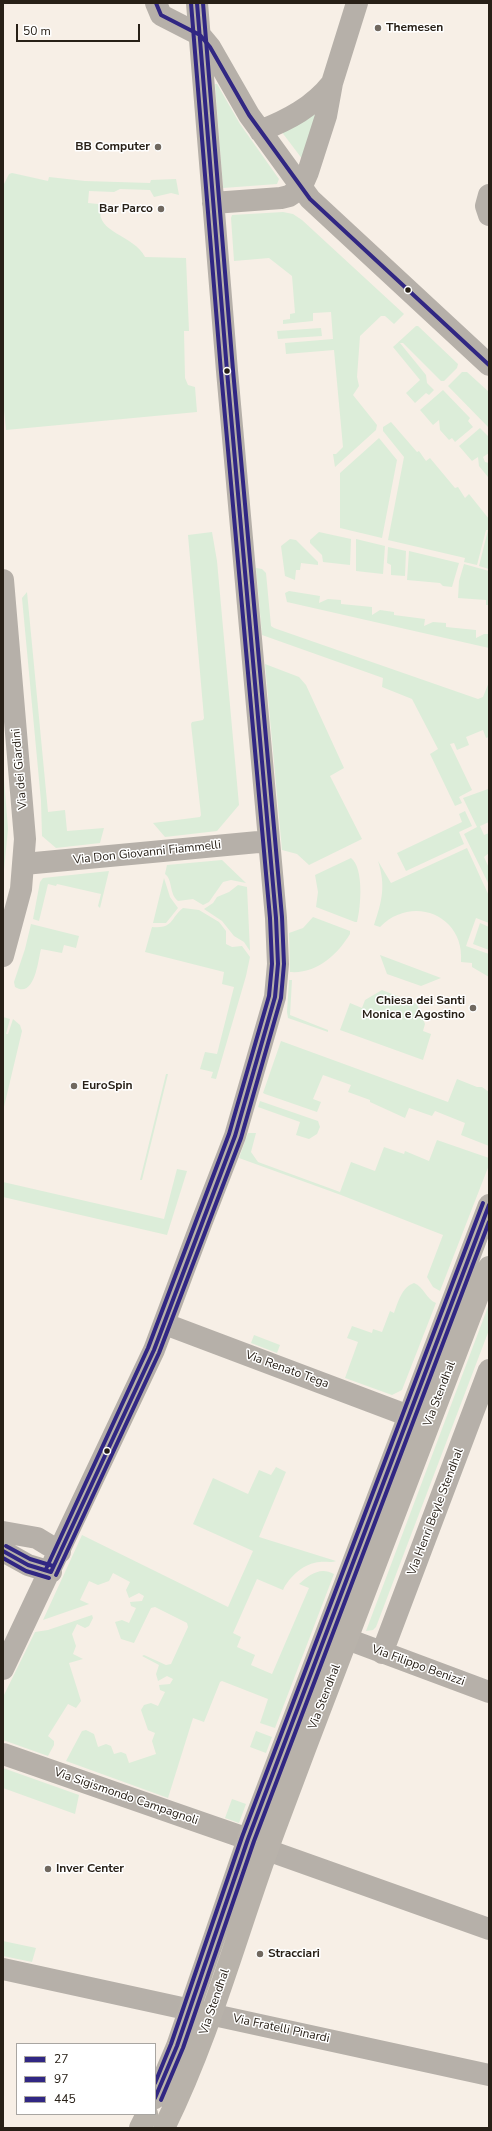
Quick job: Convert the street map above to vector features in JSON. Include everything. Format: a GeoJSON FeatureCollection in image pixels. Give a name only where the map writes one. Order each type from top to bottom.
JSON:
{"type":"FeatureCollection","features":[{"type":"Feature","properties":{"kind":"main road","name":"Via Stendhal"},"geometry":{"type":"LineString","coordinates":[[156,2096],[177,2046],[248,1839],[489,1205]]}},
{"type":"Feature","properties":{"kind":"main road","name":"Via Stendhal"},"geometry":{"type":"LineString","coordinates":[[164,2128],[184,2085],[211,2014],[267,1850],[489,1267]]}},
{"type":"Feature","properties":{"kind":"main road"},"geometry":{"type":"LineString","coordinates":[[140,2128],[146,2115]]}},
{"type":"Feature","properties":{"kind":"street"},"geometry":{"type":"LineString","coordinates":[[156,3],[161,15],[200,35],[210,46],[260,131],[301,188],[315,204],[488,362]]}},
{"type":"Feature","properties":{"kind":"street"},"geometry":{"type":"LineString","coordinates":[[3,1669],[51,1572],[165,1324],[205,1212],[236,1136],[274,1002],[278,964],[269,841],[197,3]]}},
{"type":"Feature","properties":{"kind":"street"},"geometry":{"type":"LineString","coordinates":[[213,203],[281,198],[289,196],[301,188],[311,165],[326,116],[332,83],[357,3]]}},
{"type":"Feature","properties":{"kind":"street"},"geometry":{"type":"LineString","coordinates":[[260,131],[294,116],[315,102],[332,83]]}},
{"type":"Feature","properties":{"kind":"street"},"geometry":{"type":"LineString","coordinates":[[489,195],[486,206],[489,215]]}},
{"type":"Feature","properties":{"kind":"street","name":"Via dei Giardini"},"geometry":{"type":"LineString","coordinates":[[3,580],[23,798],[24,864],[18,902],[3,956]]}},
{"type":"Feature","properties":{"kind":"street","name":"Via Don Giovanni Fiammelli"},"geometry":{"type":"LineString","coordinates":[[24,864],[269,841]]}},
{"type":"Feature","properties":{"kind":"street","name":"Via Renato Tega"},"geometry":{"type":"LineString","coordinates":[[165,1324],[409,1416]]}},
{"type":"Feature","properties":{"kind":"street","name":"Via Henri Beyle Stendhal"},"geometry":{"type":"LineString","coordinates":[[382,1653],[489,1370]]}},
{"type":"Feature","properties":{"kind":"street"},"geometry":{"type":"LineString","coordinates":[[3,1532],[37,1538],[60,1552]]}},
{"type":"Feature","properties":{"kind":"street"},"geometry":{"type":"LineString","coordinates":[[3,1551],[28,1565],[51,1572]]}},
{"type":"Feature","properties":{"kind":"street","name":"Via Filippo Benizzi"},"geometry":{"type":"LineString","coordinates":[[347,1639],[489,1692]]}},
{"type":"Feature","properties":{"kind":"street","name":"Via Sigismondo Campagnoli"},"geometry":{"type":"LineString","coordinates":[[3,1754],[248,1839]]}},
{"type":"Feature","properties":{"kind":"street"},"geometry":{"type":"LineString","coordinates":[[267,1850],[489,1929]]}},
{"type":"Feature","properties":{"kind":"street","name":"Via Fratelli Pinardi"},"geometry":{"type":"LineString","coordinates":[[3,1970],[489,2075]]}},
{"type":"Feature","properties":{"kind":"green space"},"geometry":{"type":"Polygon","coordinates":[[[215,84],[217,84],[240,124],[279,179],[277,184],[223,188],[215,84]]]}},
{"type":"Feature","properties":{"kind":"green space"},"geometry":{"type":"Polygon","coordinates":[[[316,114],[303,160],[281,131],[316,114]]]}},
{"type":"Feature","properties":{"kind":"green space"},"geometry":{"type":"Polygon","coordinates":[[[12,173],[48,181],[49,177],[85,181],[150,183],[151,180],[176,179],[179,195],[171,193],[154,197],[150,190],[120,189],[114,192],[89,191],[88,203],[98,204],[101,209],[101,217],[104,223],[109,228],[133,243],[145,257],[186,258],[189,331],[184,331],[185,378],[188,385],[195,387],[197,412],[6,430],[3,400],[3,186],[9,174],[12,173]]]}},
{"type":"Feature","properties":{"kind":"green space"},"geometry":{"type":"Polygon","coordinates":[[[283,212],[293,214],[302,220],[404,314],[394,324],[385,316],[381,316],[360,336],[357,377],[359,386],[353,395],[377,425],[376,430],[335,467],[333,454],[336,454],[343,447],[334,350],[286,354],[285,343],[333,339],[331,312],[313,313],[313,321],[283,324],[283,320],[290,319],[290,314],[295,313],[292,276],[269,258],[234,261],[232,215],[283,212]]]}},
{"type":"Feature","properties":{"kind":"green space"},"geometry":{"type":"Polygon","coordinates":[[[416,326],[418,326],[458,364],[457,368],[444,381],[441,381],[403,343],[400,343],[426,375],[427,383],[434,390],[429,395],[426,393],[415,403],[406,393],[420,380],[393,347],[416,326]]]}},
{"type":"Feature","properties":{"kind":"green space"},"geometry":{"type":"Polygon","coordinates":[[[321,328],[322,336],[278,339],[277,331],[321,328]]]}},
{"type":"Feature","properties":{"kind":"green space"},"geometry":{"type":"Polygon","coordinates":[[[462,372],[467,372],[489,392],[489,428],[448,386],[462,372]]]}},
{"type":"Feature","properties":{"kind":"green space"},"geometry":{"type":"Polygon","coordinates":[[[443,390],[470,418],[468,421],[473,427],[455,442],[452,438],[449,440],[440,430],[439,420],[433,425],[420,410],[443,390]]]}},
{"type":"Feature","properties":{"kind":"green space"},"geometry":{"type":"Polygon","coordinates":[[[391,422],[417,452],[419,451],[426,461],[430,458],[455,488],[458,487],[465,498],[469,494],[489,519],[489,569],[479,566],[488,530],[486,530],[477,565],[464,562],[465,558],[388,540],[404,457],[383,431],[383,427],[391,422]]]}},
{"type":"Feature","properties":{"kind":"green space"},"geometry":{"type":"Polygon","coordinates":[[[480,428],[489,437],[489,453],[483,457],[485,462],[489,463],[488,477],[479,466],[478,457],[472,461],[459,446],[480,428]]]}},
{"type":"Feature","properties":{"kind":"green space"},"geometry":{"type":"Polygon","coordinates":[[[379,438],[397,460],[382,538],[340,528],[340,473],[379,438]]]}},
{"type":"Feature","properties":{"kind":"green space"},"geometry":{"type":"Polygon","coordinates":[[[212,532],[217,561],[239,805],[217,831],[165,837],[153,823],[200,817],[201,815],[191,724],[192,722],[203,720],[204,718],[188,535],[212,532]]]}},
{"type":"Feature","properties":{"kind":"green space"},"geometry":{"type":"Polygon","coordinates":[[[319,532],[351,539],[350,565],[323,562],[322,555],[310,543],[310,540],[319,532]]]}},
{"type":"Feature","properties":{"kind":"green space"},"geometry":{"type":"Polygon","coordinates":[[[290,539],[296,540],[318,562],[318,565],[301,563],[300,570],[296,570],[295,580],[285,576],[281,546],[290,539]]]}},
{"type":"Feature","properties":{"kind":"green space"},"geometry":{"type":"Polygon","coordinates":[[[356,539],[385,546],[383,574],[356,571],[356,539]]]}},
{"type":"Feature","properties":{"kind":"green space"},"geometry":{"type":"Polygon","coordinates":[[[388,547],[406,551],[405,576],[391,575],[391,565],[387,563],[388,547]]]}},
{"type":"Feature","properties":{"kind":"green space"},"geometry":{"type":"Polygon","coordinates":[[[409,551],[459,563],[452,587],[443,586],[440,583],[407,580],[409,551]]]}},
{"type":"Feature","properties":{"kind":"green space"},"geometry":{"type":"Polygon","coordinates":[[[464,564],[489,571],[489,605],[486,605],[486,600],[458,598],[459,581],[464,564]]]}},
{"type":"Feature","properties":{"kind":"green space"},"geometry":{"type":"Polygon","coordinates":[[[256,568],[262,569],[266,573],[271,626],[274,628],[478,699],[483,697],[489,682],[489,737],[486,738],[483,730],[466,737],[469,745],[457,750],[454,743],[450,744],[472,790],[459,797],[462,803],[455,806],[430,754],[438,749],[412,699],[382,687],[383,678],[262,635],[256,568]]]}},
{"type":"Feature","properties":{"kind":"green space"},"geometry":{"type":"Polygon","coordinates":[[[289,591],[320,596],[319,603],[328,599],[341,600],[341,604],[372,607],[372,615],[380,610],[394,612],[394,615],[425,619],[424,626],[433,622],[446,623],[446,627],[476,630],[476,638],[484,634],[489,634],[489,648],[287,602],[285,593],[289,591]]]}},
{"type":"Feature","properties":{"kind":"green space"},"geometry":{"type":"Polygon","coordinates":[[[27,592],[48,812],[65,810],[67,831],[104,828],[100,843],[56,848],[42,836],[41,801],[22,598],[27,592]]]}},
{"type":"Feature","properties":{"kind":"green space"},"geometry":{"type":"Polygon","coordinates":[[[265,664],[299,677],[306,685],[344,768],[330,776],[362,839],[309,865],[297,854],[282,850],[265,664]]]}},
{"type":"Feature","properties":{"kind":"green space"},"geometry":{"type":"Polygon","coordinates":[[[3,765],[8,829],[3,880],[3,765]]]}},
{"type":"Feature","properties":{"kind":"green space"},"geometry":{"type":"Polygon","coordinates":[[[488,789],[489,822],[480,826],[484,835],[489,833],[489,853],[484,857],[489,868],[489,885],[464,834],[477,827],[463,798],[488,789]]]}},
{"type":"Feature","properties":{"kind":"green space"},"geometry":{"type":"Polygon","coordinates":[[[465,811],[472,826],[459,832],[464,844],[406,871],[397,853],[462,822],[459,814],[465,811]]]}},
{"type":"Feature","properties":{"kind":"green space"},"geometry":{"type":"Polygon","coordinates":[[[467,848],[489,896],[489,923],[476,918],[466,946],[489,954],[489,977],[472,967],[472,963],[461,962],[460,946],[455,932],[446,922],[434,914],[421,911],[407,912],[393,917],[380,927],[374,925],[382,893],[382,878],[378,861],[391,883],[467,848]]]}},
{"type":"Feature","properties":{"kind":"green space"},"geometry":{"type":"Polygon","coordinates":[[[351,858],[358,870],[360,879],[360,907],[357,922],[316,907],[318,892],[315,875],[351,858]]]}},
{"type":"Feature","properties":{"kind":"green space"},"geometry":{"type":"Polygon","coordinates":[[[222,860],[246,883],[231,880],[223,882],[209,902],[203,905],[193,899],[178,901],[175,898],[169,880],[165,874],[167,865],[222,860]]]}},
{"type":"Feature","properties":{"kind":"green space"},"geometry":{"type":"Polygon","coordinates":[[[109,871],[100,908],[98,906],[101,894],[57,884],[56,886],[48,884],[39,921],[33,919],[40,882],[43,878],[109,871]]]}},
{"type":"Feature","properties":{"kind":"green space"},"geometry":{"type":"Polygon","coordinates":[[[164,878],[170,897],[178,908],[166,923],[153,923],[164,878]]]}},
{"type":"Feature","properties":{"kind":"green space"},"geometry":{"type":"Polygon","coordinates":[[[238,885],[247,887],[250,951],[244,942],[234,936],[222,921],[204,909],[213,903],[217,897],[229,892],[238,885]]]}},
{"type":"Feature","properties":{"kind":"green space"},"geometry":{"type":"Polygon","coordinates":[[[183,908],[199,910],[219,922],[226,931],[226,944],[232,947],[242,946],[250,957],[246,976],[216,1079],[211,1078],[213,1072],[200,1069],[205,1052],[217,1054],[234,987],[222,984],[224,972],[145,952],[152,927],[168,925],[183,908]]]}},
{"type":"Feature","properties":{"kind":"green space"},"geometry":{"type":"Polygon","coordinates":[[[313,917],[350,931],[350,934],[339,949],[325,962],[309,970],[290,972],[289,933],[303,928],[313,917]]]}},
{"type":"Feature","properties":{"kind":"green space"},"geometry":{"type":"Polygon","coordinates":[[[480,923],[489,927],[489,950],[473,944],[480,923]]]}},
{"type":"Feature","properties":{"kind":"green space"},"geometry":{"type":"Polygon","coordinates":[[[31,924],[79,936],[76,948],[64,945],[62,953],[41,949],[34,977],[27,988],[22,989],[15,987],[14,982],[25,949],[31,924]]]}},
{"type":"Feature","properties":{"kind":"green space"},"geometry":{"type":"Polygon","coordinates":[[[380,955],[441,978],[421,986],[387,974],[380,955]]]}},
{"type":"Feature","properties":{"kind":"green space"},"geometry":{"type":"Polygon","coordinates":[[[289,980],[292,980],[290,1015],[328,1030],[328,1032],[288,1018],[289,980]]]}},
{"type":"Feature","properties":{"kind":"green space"},"geometry":{"type":"Polygon","coordinates":[[[382,990],[417,1004],[425,1024],[423,1031],[431,1034],[423,1060],[340,1030],[350,1003],[362,1008],[365,1000],[382,990]]]}},
{"type":"Feature","properties":{"kind":"green space"},"geometry":{"type":"Polygon","coordinates":[[[3,1017],[10,1019],[6,1034],[8,1034],[13,1019],[20,1025],[22,1031],[3,1111],[3,1017]]]}},
{"type":"Feature","properties":{"kind":"green space"},"geometry":{"type":"Polygon","coordinates":[[[281,1041],[448,1102],[457,1079],[477,1087],[482,1087],[489,1092],[489,1146],[461,1135],[465,1123],[435,1111],[432,1116],[409,1108],[405,1118],[370,1102],[370,1100],[348,1092],[351,1085],[323,1075],[313,1099],[321,1102],[317,1112],[263,1093],[281,1041]]]}},
{"type":"Feature","properties":{"kind":"green space"},"geometry":{"type":"Polygon","coordinates":[[[166,1074],[168,1074],[142,1180],[140,1180],[166,1074]]]}},
{"type":"Feature","properties":{"kind":"green space"},"geometry":{"type":"Polygon","coordinates":[[[260,1101],[318,1121],[320,1127],[317,1134],[309,1139],[296,1135],[300,1122],[258,1107],[260,1101]]]}},
{"type":"Feature","properties":{"kind":"green space"},"geometry":{"type":"Polygon","coordinates":[[[248,1133],[256,1133],[251,1152],[258,1162],[340,1192],[351,1162],[375,1171],[384,1147],[404,1154],[405,1151],[429,1161],[437,1140],[489,1158],[489,1165],[440,1291],[433,1287],[427,1277],[443,1235],[341,1195],[239,1158],[248,1133]]]}},
{"type":"Feature","properties":{"kind":"green space"},"geometry":{"type":"Polygon","coordinates":[[[177,1169],[187,1171],[167,1235],[3,1197],[3,1182],[164,1219],[177,1169]]]}},
{"type":"Feature","properties":{"kind":"green space"},"geometry":{"type":"Polygon","coordinates":[[[414,1283],[436,1303],[402,1390],[392,1395],[345,1378],[358,1342],[347,1338],[352,1326],[372,1333],[373,1329],[382,1332],[390,1311],[394,1313],[403,1291],[414,1283]]]}},
{"type":"Feature","properties":{"kind":"green space"},"geometry":{"type":"Polygon","coordinates":[[[489,1304],[489,1330],[376,1627],[373,1630],[366,1631],[489,1304]]]}},
{"type":"Feature","properties":{"kind":"green space"},"geometry":{"type":"Polygon","coordinates":[[[254,1335],[280,1345],[277,1353],[251,1343],[254,1335]]]}},
{"type":"Feature","properties":{"kind":"green space"},"geometry":{"type":"Polygon","coordinates":[[[276,1467],[286,1472],[259,1537],[336,1561],[308,1565],[289,1580],[283,1590],[257,1579],[233,1633],[241,1637],[237,1647],[255,1655],[251,1665],[272,1674],[309,1588],[299,1584],[319,1571],[334,1574],[275,1728],[260,1723],[268,1699],[222,1681],[220,1682],[204,1722],[193,1718],[168,1798],[66,1761],[82,1731],[86,1730],[94,1734],[98,1747],[106,1744],[111,1746],[114,1754],[121,1752],[126,1754],[129,1763],[156,1754],[152,1741],[155,1733],[148,1730],[141,1710],[144,1705],[151,1703],[158,1706],[165,1692],[160,1690],[159,1685],[170,1684],[173,1679],[167,1676],[158,1681],[156,1674],[159,1665],[142,1656],[144,1655],[166,1665],[171,1664],[188,1627],[187,1623],[155,1607],[151,1608],[134,1643],[121,1639],[115,1622],[122,1620],[129,1623],[136,1608],[131,1606],[130,1602],[142,1601],[144,1596],[139,1593],[129,1598],[126,1590],[130,1582],[113,1573],[109,1581],[98,1585],[89,1581],[80,1600],[89,1604],[43,1620],[82,1535],[228,1607],[253,1551],[193,1524],[213,1478],[248,1494],[259,1470],[271,1475],[276,1467]]]}},
{"type":"Feature","properties":{"kind":"green space"},"geometry":{"type":"Polygon","coordinates":[[[92,1615],[93,1618],[89,1626],[85,1628],[77,1624],[72,1634],[76,1646],[73,1654],[83,1659],[69,1663],[81,1701],[76,1708],[68,1704],[48,1736],[54,1741],[54,1745],[48,1756],[3,1740],[3,1697],[35,1632],[48,1630],[92,1615]]]}},
{"type":"Feature","properties":{"kind":"green space"},"geometry":{"type":"Polygon","coordinates":[[[256,1731],[272,1737],[266,1753],[250,1747],[256,1731]]]}},
{"type":"Feature","properties":{"kind":"green space"},"geometry":{"type":"Polygon","coordinates":[[[3,1768],[79,1795],[75,1814],[3,1788],[3,1768]]]}},
{"type":"Feature","properties":{"kind":"green space"},"geometry":{"type":"Polygon","coordinates":[[[232,1799],[246,1804],[239,1823],[225,1818],[232,1799]]]}},
{"type":"Feature","properties":{"kind":"green space"},"geometry":{"type":"Polygon","coordinates":[[[3,1941],[36,1948],[32,1962],[3,1956],[3,1941]]]}},
{"type":"Feature","properties":{"kind":"transit line","name":"27"},"geometry":{"type":"LineString","coordinates":[[156,3],[161,15],[200,35],[210,47],[249,115],[310,199],[489,365]]}},
{"type":"Feature","properties":{"kind":"transit line","name":"445"},"geometry":{"type":"LineString","coordinates":[[46,1569],[148,1348],[229,1134],[269,996],[272,964],[270,918],[221,372],[191,3]]}},
{"type":"Feature","properties":{"kind":"transit line","name":"27"},"geometry":{"type":"LineString","coordinates":[[51,1572],[154,1350],[235,1136],[275,997],[278,964],[276,918],[227,371],[197,3]]}},
{"type":"Feature","properties":{"kind":"transit line","name":"97"},"geometry":{"type":"LineString","coordinates":[[56,1575],[159,1353],[241,1138],[281,998],[284,964],[282,917],[233,370],[203,3]]}},
{"type":"Feature","properties":{"kind":"transit line","name":"445"},"geometry":{"type":"LineString","coordinates":[[156,2081],[171,2044],[242,1837],[483,1203]]}},
{"type":"Feature","properties":{"kind":"transit line","name":"27"},"geometry":{"type":"LineString","coordinates":[[156,2096],[177,2046],[248,1839],[489,1205]]}},
{"type":"Feature","properties":{"kind":"transit line","name":"97"},"geometry":{"type":"LineString","coordinates":[[161,2100],[183,2048],[254,1841],[489,1222]]}},
{"type":"Feature","properties":{"kind":"transit line","name":"445"},"geometry":{"type":"LineString","coordinates":[[6,1546],[30,1559],[53,1566]]}},
{"type":"Feature","properties":{"kind":"transit line","name":"27"},"geometry":{"type":"LineString","coordinates":[[3,1551],[28,1565],[51,1572]]}},
{"type":"Feature","properties":{"kind":"transit line","name":"97"},"geometry":{"type":"LineString","coordinates":[[3,1558],[26,1571],[49,1578]]}},
{"type":"Feature","properties":{"kind":"place","name":"Themesen"},"geometry":{"type":"Point","coordinates":[378,28]}},
{"type":"Feature","properties":{"kind":"place","name":"BB Computer"},"geometry":{"type":"Point","coordinates":[158,147]}},
{"type":"Feature","properties":{"kind":"place","name":"Bar Parco"},"geometry":{"type":"Point","coordinates":[161,209]}},
{"type":"Feature","properties":{"kind":"place","name":"Chiesa dei Santi Monica e Agostino"},"geometry":{"type":"Point","coordinates":[473,1008]}},
{"type":"Feature","properties":{"kind":"place","name":"EuroSpin"},"geometry":{"type":"Point","coordinates":[74,1086]}},
{"type":"Feature","properties":{"kind":"place","name":"Inver Center"},"geometry":{"type":"Point","coordinates":[48,1869]}},
{"type":"Feature","properties":{"kind":"place","name":"Stracciari"},"geometry":{"type":"Point","coordinates":[260,1954]}}]}
